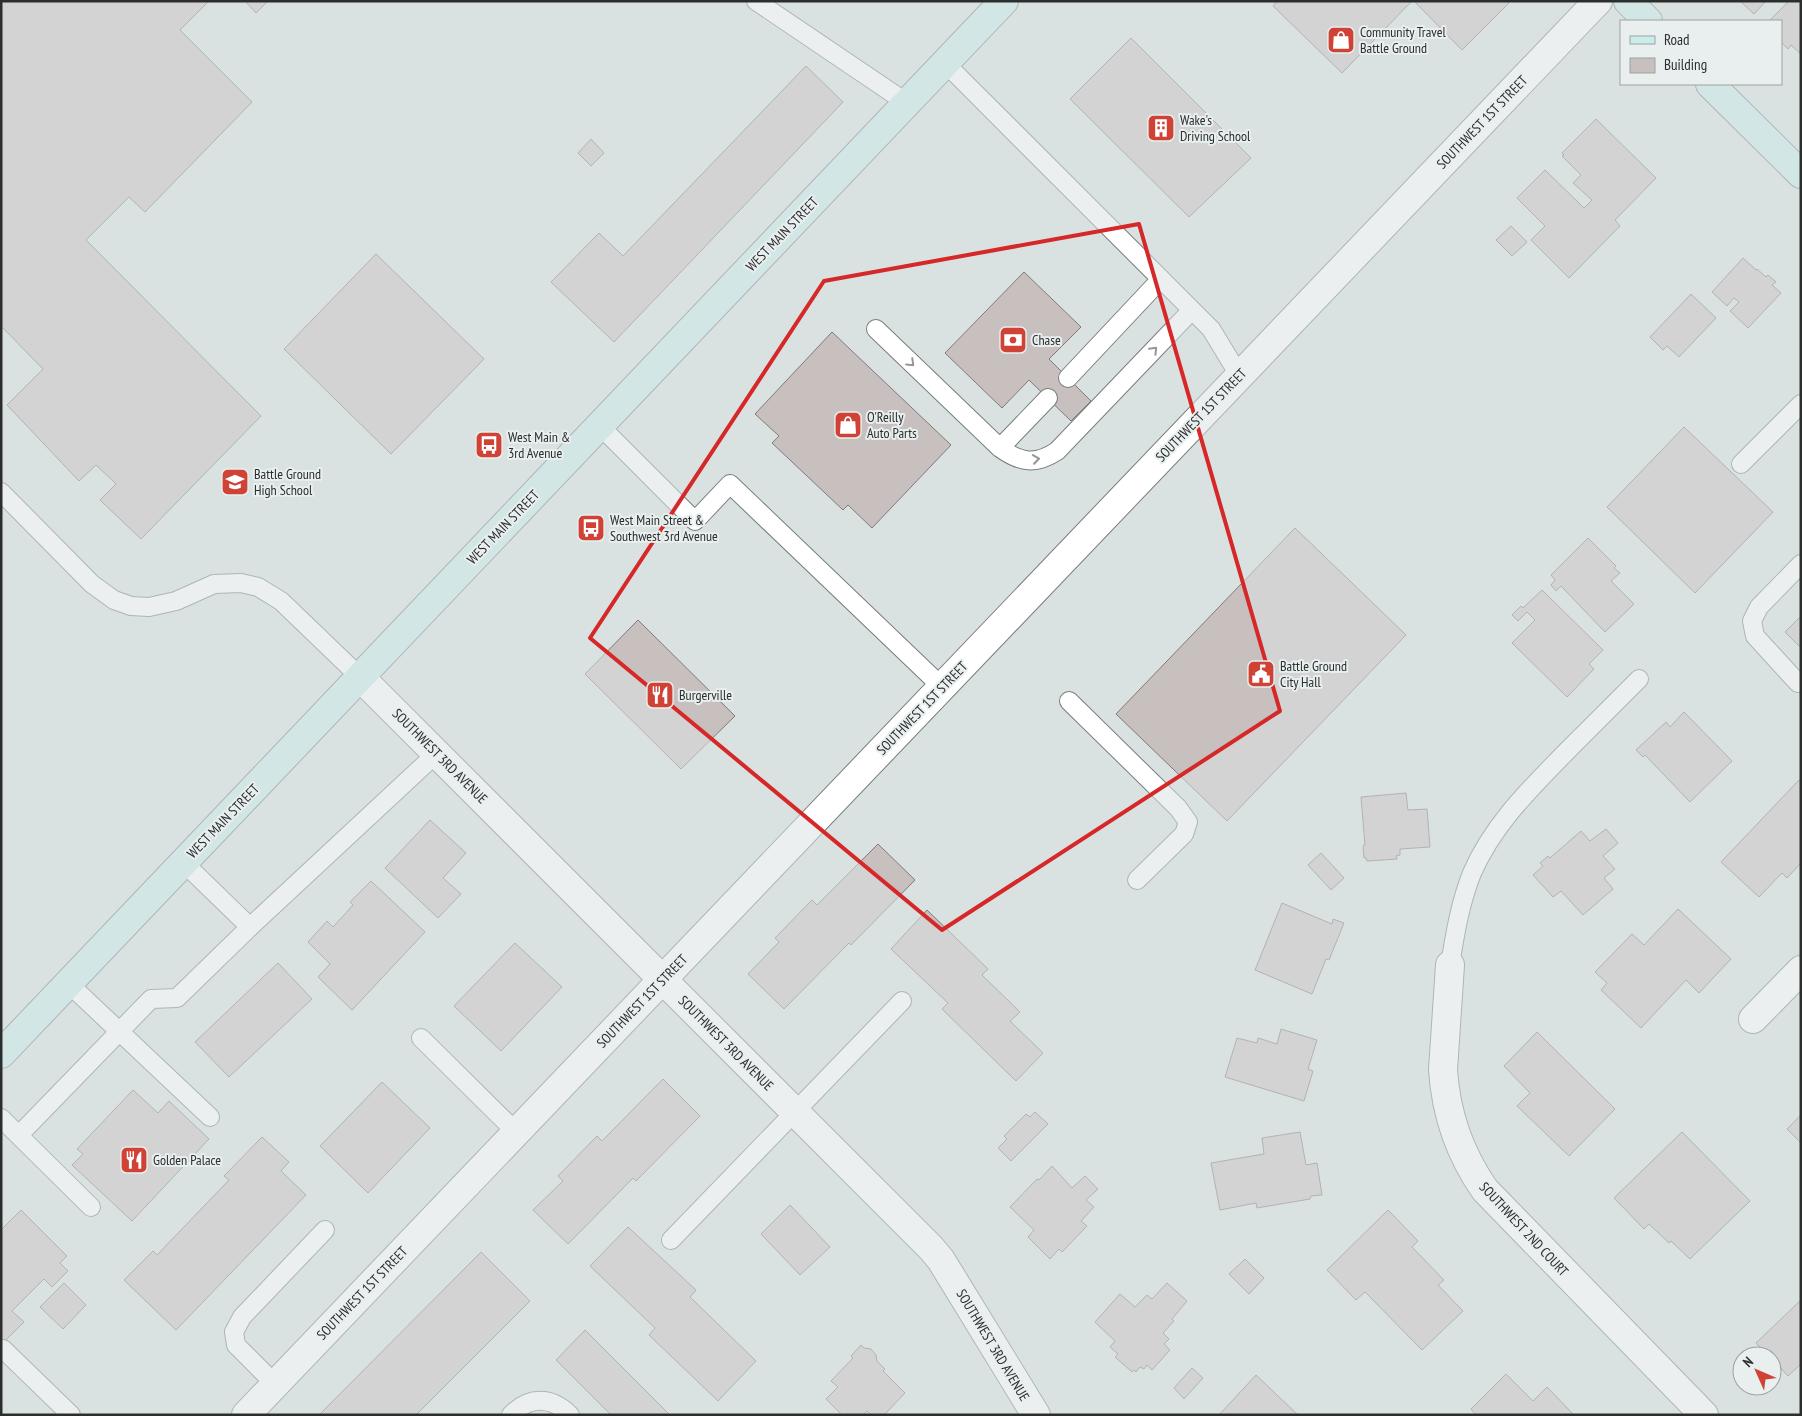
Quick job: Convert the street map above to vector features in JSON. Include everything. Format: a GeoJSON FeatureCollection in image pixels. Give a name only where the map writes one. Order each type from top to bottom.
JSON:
{"type":"FeatureCollection","features":[{"type":"Feature","properties":{"kind":"main road","name":"WEST MAIN STREET"},"geometry":{"type":"LineString","coordinates":[[1,1054],[1004,1]]}},
{"type":"Feature","properties":{"kind":"main road"},"geometry":{"type":"LineString","coordinates":[[1628,1],[1647,20]]}},
{"type":"Feature","properties":{"kind":"main road"},"geometry":{"type":"LineString","coordinates":[[1711,85],[1800,171]]}},
{"type":"Feature","properties":{"kind":"street","name":"SOUTHWEST 1ST STREET"},"geometry":{"type":"LineString","coordinates":[[246,1415],[1239,374],[1598,1]]}},
{"type":"Feature","properties":{"kind":"street","name":"SOUTHWEST 3RD AVENUE"},"geometry":{"type":"LineString","coordinates":[[360,677],[921,1237],[941,1260],[1036,1415]]}},
{"type":"Feature","properties":{"kind":"street","name":"SOUTHWEST 2ND COURT"},"geometry":{"type":"LineString","coordinates":[[1450,965],[1443,1070],[1444,1088],[1456,1138],[1470,1170],[1485,1190],[1704,1415]]}},
{"type":"Feature","properties":{"kind":"street"},"geometry":{"type":"LineString","coordinates":[[1753,1019],[1801,970]]}},
{"type":"Feature","properties":{"kind":"lane"},"geometry":{"type":"LineString","coordinates":[[756,1],[907,103]]}},
{"type":"Feature","properties":{"kind":"lane"},"geometry":{"type":"LineString","coordinates":[[946,63],[1211,329],[1239,374]]}},
{"type":"Feature","properties":{"kind":"lane"},"geometry":{"type":"LineString","coordinates":[[1068,378],[1161,279]]}},
{"type":"Feature","properties":{"kind":"lane"},"geometry":{"type":"LineString","coordinates":[[876,330],[1000,448],[1011,456],[1029,460],[1047,457],[1057,450],[1192,310]]}},
{"type":"Feature","properties":{"kind":"lane"},"geometry":{"type":"LineString","coordinates":[[1000,448],[1048,398]]}},
{"type":"Feature","properties":{"kind":"lane"},"geometry":{"type":"LineString","coordinates":[[1741,464],[1801,404]]}},
{"type":"Feature","properties":{"kind":"lane"},"geometry":{"type":"LineString","coordinates":[[600,426],[695,521],[730,484],[942,687]]}},
{"type":"Feature","properties":{"kind":"lane"},"geometry":{"type":"LineString","coordinates":[[1,492],[92,584],[114,600],[131,606],[158,606],[176,601],[214,584],[241,583],[258,587],[281,601],[360,677]]}},
{"type":"Feature","properties":{"kind":"lane"},"geometry":{"type":"LineString","coordinates":[[1798,682],[1756,636],[1752,621],[1759,607],[1801,564]]}},
{"type":"Feature","properties":{"kind":"lane"},"geometry":{"type":"LineString","coordinates":[[1450,965],[1458,916],[1472,874],[1484,849],[1507,814],[1639,679]]}},
{"type":"Feature","properties":{"kind":"lane"},"geometry":{"type":"LineString","coordinates":[[1069,701],[1178,808],[1188,822],[1184,834],[1137,880]]}},
{"type":"Feature","properties":{"kind":"lane"},"geometry":{"type":"LineString","coordinates":[[19,1136],[150,999],[177,998],[250,927],[437,753]]}},
{"type":"Feature","properties":{"kind":"lane"},"geometry":{"type":"LineString","coordinates":[[183,862],[250,927]]}},
{"type":"Feature","properties":{"kind":"lane"},"geometry":{"type":"LineString","coordinates":[[68,983],[210,1117]]}},
{"type":"Feature","properties":{"kind":"lane"},"geometry":{"type":"LineString","coordinates":[[671,1240],[902,1001]]}},
{"type":"Feature","properties":{"kind":"lane"},"geometry":{"type":"LineString","coordinates":[[422,1038],[516,1132]]}},
{"type":"Feature","properties":{"kind":"lane"},"geometry":{"type":"LineString","coordinates":[[1,1118],[91,1207]]}},
{"type":"Feature","properties":{"kind":"lane"},"geometry":{"type":"LineString","coordinates":[[275,1384],[236,1345],[234,1332],[242,1317],[324,1230]]}},
{"type":"Feature","properties":{"kind":"lane"},"geometry":{"type":"LineString","coordinates":[[3,1349],[71,1415]]}},
{"type":"Feature","properties":{"kind":"lane"},"geometry":{"type":"LineString","coordinates":[[511,1415],[520,1405],[533,1400],[548,1401],[564,1409],[570,1415]]}},
{"type":"Feature","properties":{"kind":"highlighted area"},"geometry":{"type":"Polygon","coordinates":[[[1139,224],[1280,711],[942,930],[590,638],[824,281],[1139,224]]]}},
{"type":"Feature","properties":{"kind":"building"},"geometry":{"type":"Polygon","coordinates":[[[1,1],[209,1],[180,30],[252,102],[145,212],[129,197],[86,240],[261,416],[141,539],[100,500],[116,484],[96,465],[79,481],[7,405],[43,369],[1,326],[1,1]]]}},
{"type":"Feature","properties":{"kind":"building"},"geometry":{"type":"Polygon","coordinates":[[[245,1],[268,1],[256,13],[245,1]]]}},
{"type":"Feature","properties":{"kind":"building","name":"Community Travel Battle Ground"},"geometry":{"type":"Polygon","coordinates":[[[1277,1],[1412,1],[1342,73],[1273,6],[1277,1]]]}},
{"type":"Feature","properties":{"kind":"building"},"geometry":{"type":"Polygon","coordinates":[[[1414,1],[1507,1],[1509,3],[1462,50],[1414,1]]]}},
{"type":"Feature","properties":{"kind":"building"},"geometry":{"type":"Polygon","coordinates":[[[1740,1],[1766,1],[1754,14],[1740,1]]]}},
{"type":"Feature","properties":{"kind":"building"},"geometry":{"type":"Polygon","coordinates":[[[1789,1],[1801,1],[1801,54],[1791,45],[1788,49],[1782,43],[1782,20],[1770,20],[1789,1]]]}},
{"type":"Feature","properties":{"kind":"building","name":"Wake's Driving School"},"geometry":{"type":"Polygon","coordinates":[[[1131,38],[1251,158],[1189,217],[1070,99],[1131,38]]]}},
{"type":"Feature","properties":{"kind":"building"},"geometry":{"type":"Polygon","coordinates":[[[806,66],[843,102],[614,342],[551,282],[599,233],[623,256],[806,66]]]}},
{"type":"Feature","properties":{"kind":"building"},"geometry":{"type":"Polygon","coordinates":[[[1596,119],[1656,178],[1615,220],[1620,226],[1569,278],[1531,240],[1545,226],[1517,198],[1545,170],[1584,208],[1592,200],[1573,183],[1581,175],[1562,156],[1564,155],[1562,153],[1596,119]]]}},
{"type":"Feature","properties":{"kind":"building"},"geometry":{"type":"Polygon","coordinates":[[[591,139],[604,153],[591,166],[578,153],[591,139]]]}},
{"type":"Feature","properties":{"kind":"building"},"geometry":{"type":"Polygon","coordinates":[[[1511,226],[1527,242],[1512,256],[1496,240],[1511,226]]]}},
{"type":"Feature","properties":{"kind":"building"},"geometry":{"type":"Polygon","coordinates":[[[376,254],[484,359],[391,454],[284,349],[376,254]]]}},
{"type":"Feature","properties":{"kind":"building"},"geometry":{"type":"Polygon","coordinates":[[[1743,258],[1756,270],[1766,277],[1768,275],[1776,282],[1772,285],[1781,293],[1748,328],[1730,311],[1739,302],[1734,298],[1727,306],[1712,292],[1743,258]]]}},
{"type":"Feature","properties":{"kind":"building","name":"Chase"},"geometry":{"type":"Polygon","coordinates":[[[1024,272],[1081,327],[1049,359],[1091,401],[1071,421],[1029,380],[1002,408],[945,353],[1024,272]]]}},
{"type":"Feature","properties":{"kind":"building"},"geometry":{"type":"Polygon","coordinates":[[[1691,294],[1716,318],[1679,357],[1667,346],[1663,350],[1650,337],[1691,294]]]}},
{"type":"Feature","properties":{"kind":"building","name":"O'Reilly Auto Parts"},"geometry":{"type":"Polygon","coordinates":[[[832,332],[951,445],[872,528],[848,505],[843,510],[772,443],[779,436],[755,414],[832,332]]]}},
{"type":"Feature","properties":{"kind":"building"},"geometry":{"type":"Polygon","coordinates":[[[1684,427],[1773,512],[1695,593],[1607,507],[1684,427]]]}},
{"type":"Feature","properties":{"kind":"building","name":"Battle Ground City Hall"},"geometry":{"type":"Polygon","coordinates":[[[1295,528],[1406,635],[1227,821],[1116,714],[1295,528]]]}},
{"type":"Feature","properties":{"kind":"building"},"geometry":{"type":"Polygon","coordinates":[[[1588,538],[1616,566],[1614,568],[1620,573],[1611,581],[1634,604],[1605,632],[1561,586],[1556,591],[1551,585],[1555,580],[1551,575],[1588,538]]]}},
{"type":"Feature","properties":{"kind":"building"},"geometry":{"type":"Polygon","coordinates":[[[1542,590],[1603,650],[1589,664],[1594,669],[1567,697],[1512,643],[1535,620],[1527,612],[1518,621],[1512,615],[1521,606],[1523,608],[1542,590]]]}},
{"type":"Feature","properties":{"kind":"building"},"geometry":{"type":"Polygon","coordinates":[[[1801,616],[1801,648],[1785,632],[1801,616]]]}},
{"type":"Feature","properties":{"kind":"building","name":"Burgerville"},"geometry":{"type":"Polygon","coordinates":[[[638,620],[735,716],[681,769],[585,674],[638,620]]]}},
{"type":"Feature","properties":{"kind":"building"},"geometry":{"type":"Polygon","coordinates":[[[1684,712],[1732,761],[1690,802],[1645,755],[1643,757],[1636,750],[1666,722],[1670,727],[1684,712]]]}},
{"type":"Feature","properties":{"kind":"building"},"geometry":{"type":"Polygon","coordinates":[[[1799,780],[1801,782],[1801,863],[1787,878],[1782,873],[1759,897],[1721,862],[1799,780]]]}},
{"type":"Feature","properties":{"kind":"building"},"geometry":{"type":"Polygon","coordinates":[[[1406,793],[1408,810],[1427,809],[1430,847],[1400,849],[1400,855],[1396,856],[1397,859],[1367,861],[1364,858],[1363,846],[1365,845],[1361,797],[1406,793]]]}},
{"type":"Feature","properties":{"kind":"building"},"geometry":{"type":"Polygon","coordinates":[[[430,820],[466,853],[443,878],[461,894],[438,918],[385,868],[430,820]]]}},
{"type":"Feature","properties":{"kind":"building"},"geometry":{"type":"Polygon","coordinates":[[[1606,829],[1618,843],[1603,856],[1615,869],[1604,878],[1613,889],[1583,915],[1561,891],[1553,897],[1533,875],[1543,866],[1540,863],[1548,856],[1550,858],[1581,831],[1590,841],[1606,829]]]}},
{"type":"Feature","properties":{"kind":"building"},"geometry":{"type":"Polygon","coordinates":[[[878,844],[915,880],[784,1009],[748,974],[779,942],[775,938],[812,900],[817,905],[878,844]]]}},
{"type":"Feature","properties":{"kind":"building"},"geometry":{"type":"Polygon","coordinates":[[[1321,853],[1344,878],[1331,890],[1308,865],[1321,853]]]}},
{"type":"Feature","properties":{"kind":"building"},"geometry":{"type":"Polygon","coordinates":[[[371,881],[425,932],[352,1010],[318,977],[330,964],[308,942],[327,921],[333,927],[353,905],[350,902],[371,881]]]}},
{"type":"Feature","properties":{"kind":"building"},"geometry":{"type":"Polygon","coordinates":[[[1282,903],[1332,924],[1333,919],[1344,923],[1329,960],[1326,959],[1312,994],[1255,970],[1282,903]]]}},
{"type":"Feature","properties":{"kind":"building"},"geometry":{"type":"Polygon","coordinates":[[[1678,909],[1731,959],[1699,993],[1686,980],[1641,1028],[1601,990],[1607,983],[1595,972],[1632,934],[1644,945],[1678,909]]]}},
{"type":"Feature","properties":{"kind":"building"},"geometry":{"type":"Polygon","coordinates":[[[927,910],[988,969],[982,975],[1020,1012],[1010,1021],[1043,1053],[1016,1081],[942,1009],[948,1003],[891,949],[927,910]]]}},
{"type":"Feature","properties":{"kind":"building"},"geometry":{"type":"Polygon","coordinates":[[[515,943],[562,987],[501,1051],[454,1006],[515,943]]]}},
{"type":"Feature","properties":{"kind":"building"},"geometry":{"type":"Polygon","coordinates":[[[278,963],[312,999],[229,1077],[195,1042],[278,963]]]}},
{"type":"Feature","properties":{"kind":"building"},"geometry":{"type":"Polygon","coordinates":[[[1281,1029],[1317,1040],[1308,1069],[1313,1071],[1304,1101],[1225,1077],[1237,1038],[1257,1043],[1258,1038],[1277,1044],[1281,1029]]]}},
{"type":"Feature","properties":{"kind":"building"},"geometry":{"type":"Polygon","coordinates":[[[1537,1032],[1615,1109],[1569,1156],[1517,1106],[1530,1093],[1504,1066],[1537,1032]]]}},
{"type":"Feature","properties":{"kind":"building"},"geometry":{"type":"Polygon","coordinates":[[[663,1079],[700,1116],[636,1181],[633,1178],[568,1244],[533,1210],[563,1181],[558,1176],[597,1136],[602,1141],[663,1079]]]}},
{"type":"Feature","properties":{"kind":"building"},"geometry":{"type":"Polygon","coordinates":[[[382,1082],[430,1128],[368,1193],[320,1146],[382,1082]]]}},
{"type":"Feature","properties":{"kind":"building","name":"Golden Palace"},"geometry":{"type":"Polygon","coordinates":[[[133,1090],[158,1113],[169,1101],[209,1139],[132,1221],[72,1165],[83,1154],[77,1149],[133,1090]]]}},
{"type":"Feature","properties":{"kind":"building"},"geometry":{"type":"Polygon","coordinates":[[[1035,1112],[1048,1124],[1011,1161],[998,1148],[1007,1139],[1004,1136],[1026,1114],[1030,1117],[1035,1112]]]}},
{"type":"Feature","properties":{"kind":"building"},"geometry":{"type":"Polygon","coordinates":[[[1801,1115],[1801,1143],[1787,1129],[1801,1115]]]}},
{"type":"Feature","properties":{"kind":"building"},"geometry":{"type":"Polygon","coordinates":[[[1300,1132],[1306,1165],[1317,1163],[1322,1195],[1311,1196],[1310,1199],[1257,1208],[1256,1203],[1220,1210],[1211,1163],[1264,1154],[1262,1138],[1300,1132]]]}},
{"type":"Feature","properties":{"kind":"building"},"geometry":{"type":"Polygon","coordinates":[[[1682,1132],[1750,1201],[1690,1259],[1649,1224],[1644,1229],[1614,1198],[1682,1132]]]}},
{"type":"Feature","properties":{"kind":"building"},"geometry":{"type":"Polygon","coordinates":[[[262,1137],[289,1162],[281,1171],[306,1195],[176,1330],[124,1280],[153,1251],[157,1255],[229,1180],[224,1176],[262,1137]]]}},
{"type":"Feature","properties":{"kind":"building"},"geometry":{"type":"Polygon","coordinates":[[[1052,1166],[1072,1188],[1085,1176],[1098,1189],[1086,1200],[1094,1207],[1081,1221],[1087,1226],[1062,1252],[1059,1249],[1050,1259],[1028,1237],[1034,1230],[1010,1207],[1052,1166]]]}},
{"type":"Feature","properties":{"kind":"building"},"geometry":{"type":"Polygon","coordinates":[[[790,1205],[830,1247],[800,1275],[761,1234],[790,1205]]]}},
{"type":"Feature","properties":{"kind":"building"},"geometry":{"type":"Polygon","coordinates":[[[21,1210],[67,1256],[60,1263],[68,1271],[52,1287],[44,1279],[12,1311],[24,1322],[1,1345],[1,1230],[21,1210]]]}},
{"type":"Feature","properties":{"kind":"building"},"geometry":{"type":"Polygon","coordinates":[[[1388,1210],[1418,1241],[1412,1247],[1444,1280],[1438,1285],[1463,1311],[1422,1350],[1365,1292],[1356,1300],[1327,1270],[1388,1210]]]}},
{"type":"Feature","properties":{"kind":"building"},"geometry":{"type":"Polygon","coordinates":[[[628,1227],[696,1290],[690,1297],[756,1361],[718,1401],[649,1335],[655,1328],[590,1266],[628,1227]]]}},
{"type":"Feature","properties":{"kind":"building"},"geometry":{"type":"Polygon","coordinates":[[[481,1252],[530,1301],[416,1415],[319,1415],[481,1252]]]}},
{"type":"Feature","properties":{"kind":"building"},"geometry":{"type":"Polygon","coordinates":[[[1245,1259],[1264,1278],[1249,1294],[1229,1274],[1245,1259]]]}},
{"type":"Feature","properties":{"kind":"building"},"geometry":{"type":"Polygon","coordinates":[[[64,1283],[86,1305],[63,1329],[40,1307],[64,1283]]]}},
{"type":"Feature","properties":{"kind":"building"},"geometry":{"type":"Polygon","coordinates":[[[1167,1283],[1187,1301],[1172,1319],[1174,1321],[1163,1333],[1169,1339],[1164,1344],[1170,1350],[1152,1370],[1147,1365],[1144,1369],[1140,1367],[1136,1372],[1134,1370],[1132,1372],[1115,1357],[1118,1354],[1110,1347],[1115,1341],[1095,1322],[1120,1294],[1135,1307],[1147,1295],[1152,1299],[1167,1283]]]}},
{"type":"Feature","properties":{"kind":"building"},"geometry":{"type":"Polygon","coordinates":[[[1801,1300],[1801,1364],[1788,1376],[1782,1370],[1782,1346],[1759,1346],[1756,1343],[1801,1300]]]}},
{"type":"Feature","properties":{"kind":"building"},"geometry":{"type":"Polygon","coordinates":[[[585,1330],[670,1415],[611,1415],[556,1360],[585,1330]]]}},
{"type":"Feature","properties":{"kind":"building"},"geometry":{"type":"Polygon","coordinates":[[[861,1345],[864,1348],[871,1349],[876,1355],[877,1361],[885,1369],[883,1371],[905,1393],[884,1415],[871,1415],[867,1411],[863,1415],[842,1415],[826,1399],[838,1387],[831,1381],[853,1358],[851,1356],[861,1345]]]}},
{"type":"Feature","properties":{"kind":"building"},"geometry":{"type":"Polygon","coordinates":[[[1192,1368],[1203,1378],[1184,1399],[1174,1388],[1192,1368]]]}},
{"type":"Feature","properties":{"kind":"building"},"geometry":{"type":"Polygon","coordinates":[[[1506,1374],[1533,1401],[1547,1387],[1574,1415],[1476,1415],[1471,1409],[1506,1374]]]}},
{"type":"Feature","properties":{"kind":"building"},"geometry":{"type":"Polygon","coordinates":[[[1256,1375],[1298,1415],[1219,1415],[1256,1375]]]}},
{"type":"Feature","properties":{"kind":"place","name":"Community Travel Battle Ground"},"geometry":{"type":"Point","coordinates":[1341,40]}},
{"type":"Feature","properties":{"kind":"place","name":"Wake's Driving School"},"geometry":{"type":"Point","coordinates":[1161,128]}},
{"type":"Feature","properties":{"kind":"place","name":"Chase"},"geometry":{"type":"Point","coordinates":[1013,340]}},
{"type":"Feature","properties":{"kind":"place","name":"O'Reilly Auto Parts"},"geometry":{"type":"Point","coordinates":[848,425]}},
{"type":"Feature","properties":{"kind":"place","name":"West Main & 3rd Avenue"},"geometry":{"type":"Point","coordinates":[489,445]}},
{"type":"Feature","properties":{"kind":"place","name":"Battle Ground High School"},"geometry":{"type":"Point","coordinates":[235,482]}},
{"type":"Feature","properties":{"kind":"place","name":"West Main Street & Southwest 3rd Avenue"},"geometry":{"type":"Point","coordinates":[591,528]}},
{"type":"Feature","properties":{"kind":"place","name":"Battle Ground City Hall"},"geometry":{"type":"Point","coordinates":[1261,674]}},
{"type":"Feature","properties":{"kind":"place","name":"Burgerville"},"geometry":{"type":"Point","coordinates":[660,695]}},
{"type":"Feature","properties":{"kind":"place","name":"Golden Palace"},"geometry":{"type":"Point","coordinates":[134,1160]}}]}
